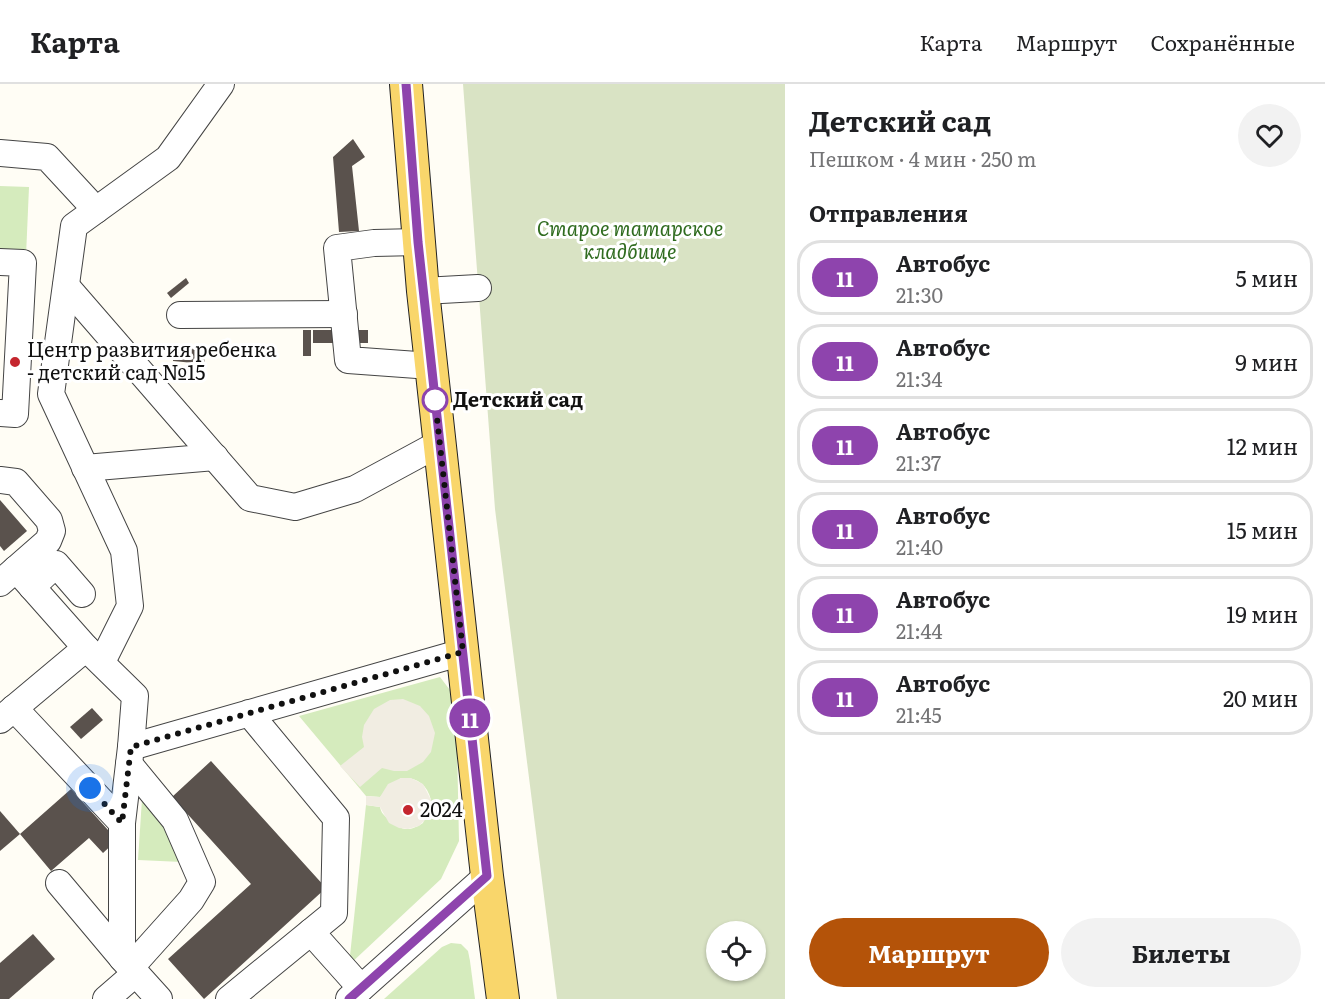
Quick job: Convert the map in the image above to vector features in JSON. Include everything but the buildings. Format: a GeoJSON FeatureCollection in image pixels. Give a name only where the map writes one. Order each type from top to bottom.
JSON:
{"type":"FeatureCollection","features":[{"type":"Feature","properties":{"kind":"main road"},"geometry":{"type":"LineString","coordinates":[[406,84],[423,291],[487,876],[503,999]]}},
{"type":"Feature","properties":{"kind":"street"},"geometry":{"type":"LineString","coordinates":[[122,823],[7,714],[94,655],[130,606],[124,551],[51,394],[74,226],[168,158],[221,84]]}},
{"type":"Feature","properties":{"kind":"street"},"geometry":{"type":"LineString","coordinates":[[0,153],[47,157],[96,210]]}},
{"type":"Feature","properties":{"kind":"street"},"geometry":{"type":"LineString","coordinates":[[418,242],[374,243],[337,248],[348,360],[431,366]]}},
{"type":"Feature","properties":{"kind":"street"},"geometry":{"type":"LineString","coordinates":[[0,262],[23,263],[15,414],[0,413]]}},
{"type":"Feature","properties":{"kind":"street"},"geometry":{"type":"LineString","coordinates":[[66,286],[250,498],[295,507],[354,489],[440,443]]}},
{"type":"Feature","properties":{"kind":"street"},"geometry":{"type":"LineString","coordinates":[[423,291],[478,288]]}},
{"type":"Feature","properties":{"kind":"street"},"geometry":{"type":"LineString","coordinates":[[180,315],[344,314]]}},
{"type":"Feature","properties":{"kind":"street"},"geometry":{"type":"LineString","coordinates":[[86,468],[215,457]]}},
{"type":"Feature","properties":{"kind":"street"},"geometry":{"type":"LineString","coordinates":[[0,480],[16,482],[49,520],[52,531],[48,541],[16,580]]}},
{"type":"Feature","properties":{"kind":"street"},"geometry":{"type":"LineString","coordinates":[[16,580],[56,564],[82,594]]}},
{"type":"Feature","properties":{"kind":"street"},"geometry":{"type":"LineString","coordinates":[[16,580],[135,696],[122,823],[130,966]]}},
{"type":"Feature","properties":{"kind":"street"},"geometry":{"type":"LineString","coordinates":[[130,756],[249,713],[463,652]]}},
{"type":"Feature","properties":{"kind":"street"},"geometry":{"type":"LineString","coordinates":[[229,999],[334,913],[336,818],[249,713]]}},
{"type":"Feature","properties":{"kind":"street"},"geometry":{"type":"LineString","coordinates":[[106,999],[130,966],[191,900],[202,882],[175,820],[130,756]]}},
{"type":"Feature","properties":{"kind":"street"},"geometry":{"type":"LineString","coordinates":[[311,932],[355,994],[487,876]]}},
{"type":"Feature","properties":{"kind":"street"},"geometry":{"type":"LineString","coordinates":[[59,883],[159,999]]}},
{"type":"Feature","properties":{"kind":"green space","name":"Старое татарское кладбище"},"geometry":{"type":"Polygon","coordinates":[[[463,84],[785,84],[785,999],[557,999],[495,509],[463,84]]]}},
{"type":"Feature","properties":{"kind":"green space"},"geometry":{"type":"Polygon","coordinates":[[[0,186],[29,187],[26,256],[0,255],[0,186]]]}},
{"type":"Feature","properties":{"kind":"green space"},"geometry":{"type":"Polygon","coordinates":[[[440,677],[456,698],[459,841],[441,879],[349,965],[366,805],[380,807],[383,814],[393,823],[401,828],[409,829],[423,823],[431,800],[424,786],[416,780],[407,778],[401,778],[380,797],[366,796],[299,716],[440,677]]]}},
{"type":"Feature","properties":{"kind":"green space"},"geometry":{"type":"Polygon","coordinates":[[[150,798],[182,862],[138,860],[142,799],[150,798]]]}},
{"type":"Feature","properties":{"kind":"green space"},"geometry":{"type":"Polygon","coordinates":[[[451,943],[461,944],[468,951],[475,999],[384,999],[442,947],[451,943]]]}},
{"type":"Feature","properties":{"kind":"shaded area"},"geometry":{"type":"Polygon","coordinates":[[[403,699],[420,706],[429,716],[435,733],[431,752],[423,762],[407,771],[382,768],[360,787],[340,766],[364,747],[362,737],[364,725],[374,709],[390,700],[403,699]]]}},
{"type":"Feature","properties":{"kind":"shaded area"},"geometry":{"type":"Polygon","coordinates":[[[401,778],[411,778],[423,784],[431,800],[431,809],[427,818],[419,826],[408,829],[389,823],[380,807],[366,805],[366,796],[380,797],[388,784],[401,778]]]}},
{"type":"Feature","properties":{"kind":"bus line","name":"11"},"geometry":{"type":"LineString","coordinates":[[349,999],[487,876],[418,242],[406,84]]}},
{"type":"Feature","properties":{"kind":"place","name":"Центр развития ребенка - детский сад №15"},"geometry":{"type":"Point","coordinates":[15,362]}},
{"type":"Feature","properties":{"kind":"place","name":"Детский сад"},"geometry":{"type":"Point","coordinates":[435,400]}},
{"type":"Feature","properties":{"kind":"place","name":"2024"},"geometry":{"type":"Point","coordinates":[408,810]}},
{"type":"Feature","properties":{"kind":"route"},"geometry":{"type":"LineString","coordinates":[[90,788],[122,823],[131,747],[463,652],[435,400]]}}]}
